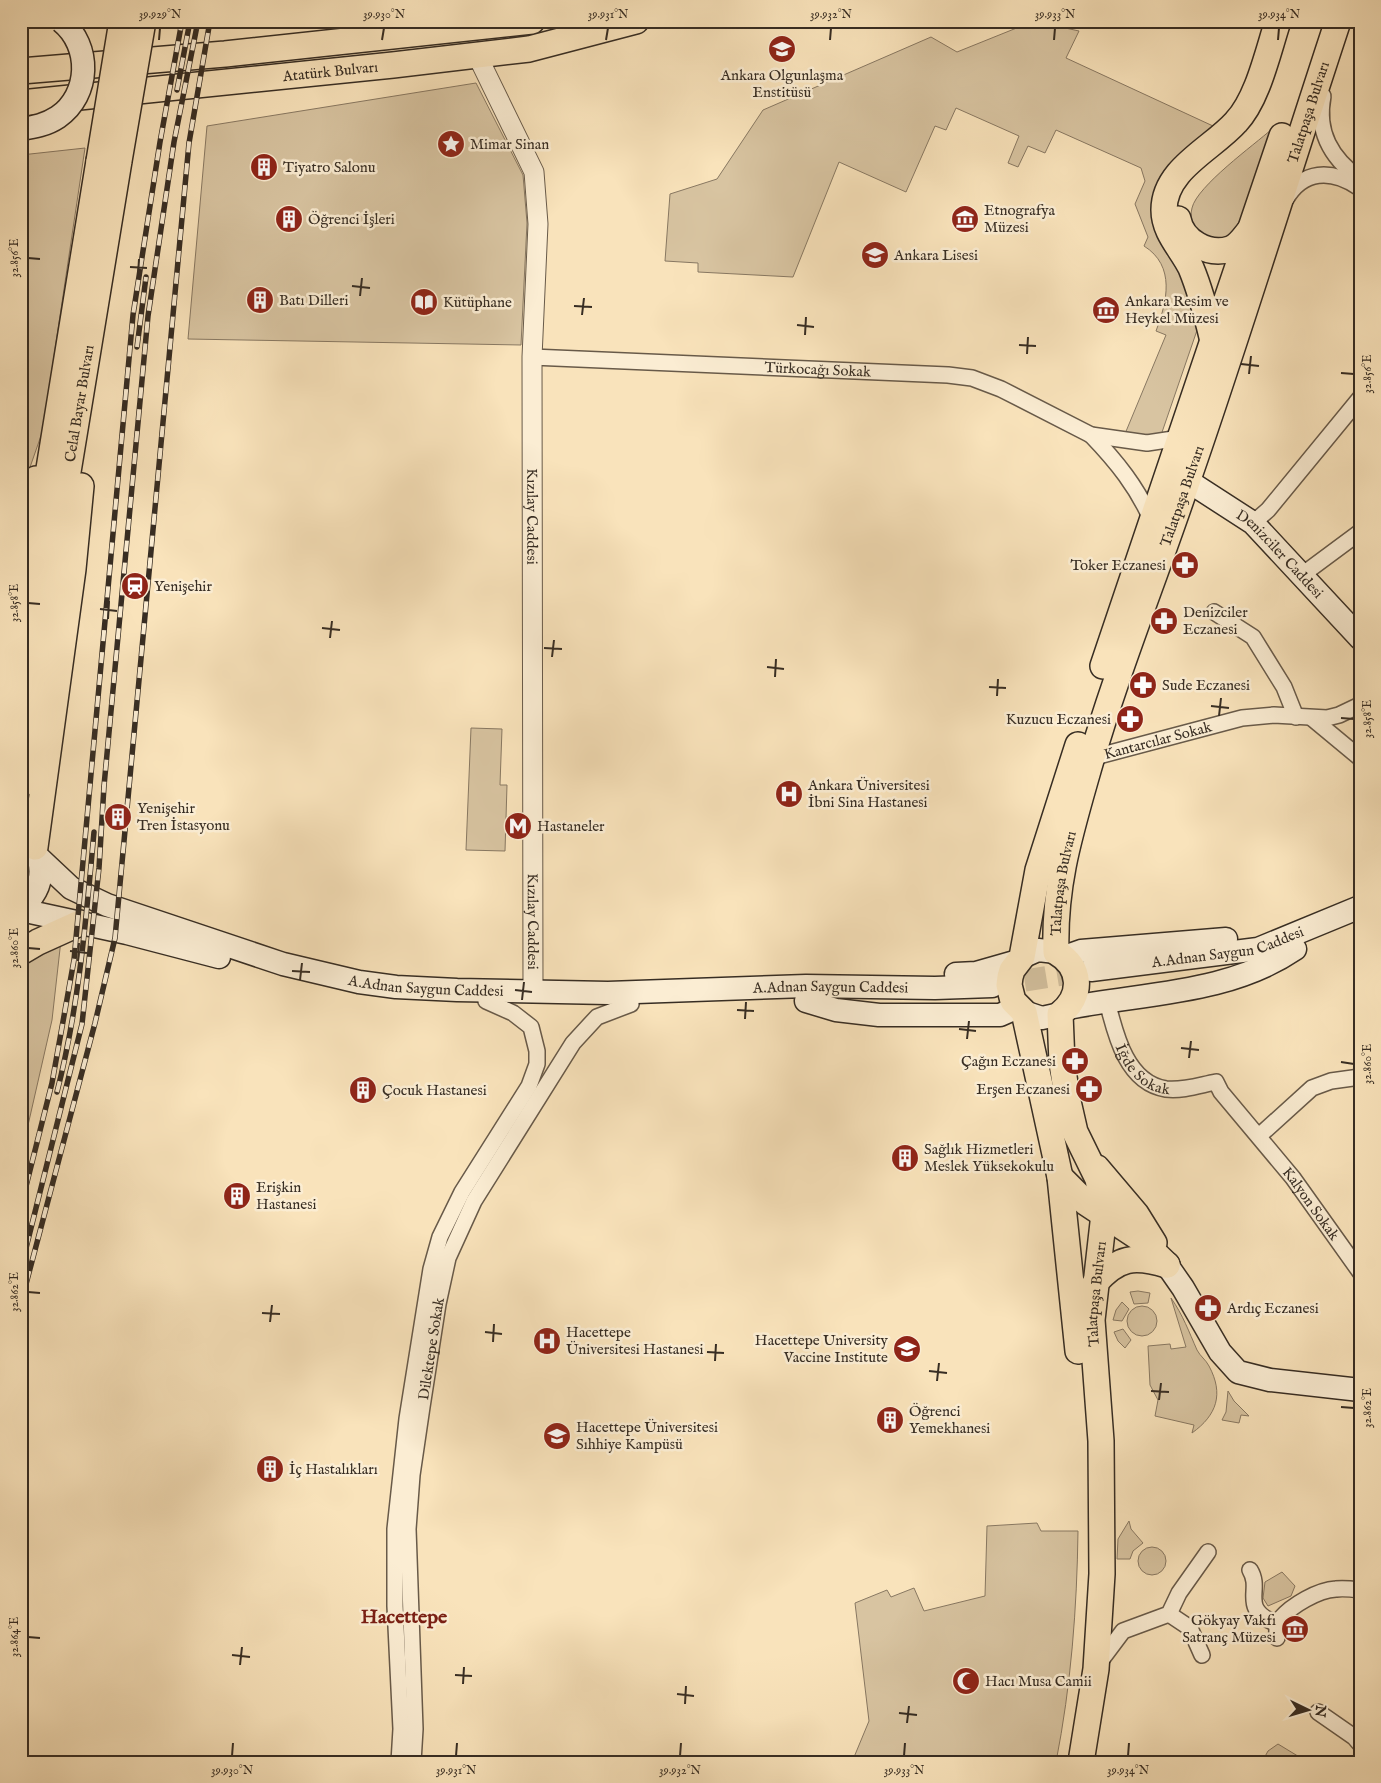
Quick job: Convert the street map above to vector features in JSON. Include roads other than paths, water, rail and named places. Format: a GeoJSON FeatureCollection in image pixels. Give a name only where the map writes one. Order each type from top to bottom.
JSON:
{"type":"FeatureCollection","features":[{"type":"Feature","properties":{"kind":"main road"},"geometry":{"type":"LineString","coordinates":[[21,129],[48,123],[59,117],[68,108],[81,87],[84,65],[82,54],[72,32],[62,21]]}},
{"type":"Feature","properties":{"kind":"main road","name":"Celal Bayar Bulvarı"},"geometry":{"type":"LineString","coordinates":[[21,641],[43,561],[90,341],[122,21]]}},
{"type":"Feature","properties":{"kind":"main road","name":"Celal Bayar Bulvarı"},"geometry":{"type":"LineString","coordinates":[[21,785],[43,561],[52,446],[109,161],[143,21]]}},
{"type":"Feature","properties":{"kind":"main road","name":"Atatürk Bulvarı"},"geometry":{"type":"LineString","coordinates":[[21,70],[225,54],[532,21]]}},
{"type":"Feature","properties":{"kind":"main road","name":"Atatürk Bulvarı"},"geometry":{"type":"LineString","coordinates":[[21,103],[529,49],[636,21]]}},
{"type":"Feature","properties":{"kind":"main road"},"geometry":{"type":"LineString","coordinates":[[1213,341],[1205,307],[1195,279],[1166,225],[1164,211],[1167,194],[1176,177],[1238,121],[1252,95],[1278,21]]}},
{"type":"Feature","properties":{"kind":"main road"},"geometry":{"type":"LineString","coordinates":[[1261,227],[1229,249],[1214,250],[1201,247],[1190,241],[1183,232],[1176,211],[1178,197],[1185,183],[1245,132],[1255,120],[1263,105],[1292,21]]}},
{"type":"Feature","properties":{"kind":"main road","name":"Talatpaşa Bulvarı"},"geometry":{"type":"LineString","coordinates":[[1081,1762],[1096,1669],[1100,1626],[1103,1530],[1099,1401],[1092,1320],[1104,1214],[1101,1191],[1091,1162],[1076,1132],[1067,1097],[1062,1063],[1064,1011],[1077,991],[1077,982],[1071,964],[1060,954],[1057,898],[1060,874],[1092,758],[1118,676],[1188,481],[1261,227],[1300,109],[1331,25]]}},
{"type":"Feature","properties":{"kind":"main road","name":"Talatpaşa Bulvarı"},"geometry":{"type":"LineString","coordinates":[[1065,1762],[1080,1666],[1087,1531],[1083,1400],[1060,1177],[1021,1010],[1013,1000],[1009,985],[1012,970],[1020,959],[1044,844],[1213,341],[1261,227]]}},
{"type":"Feature","properties":{"kind":"main road"},"geometry":{"type":"LineString","coordinates":[[31,847],[73,569],[90,341]]}},
{"type":"Feature","properties":{"kind":"main road"},"geometry":{"type":"LineString","coordinates":[[21,519],[36,478],[52,446]]}},
{"type":"Feature","properties":{"kind":"main road","name":"Denizciler Caddesi"},"geometry":{"type":"LineString","coordinates":[[1188,481],[1253,523],[1360,638]]}},
{"type":"Feature","properties":{"kind":"main road","name":"A.Adnan Saygun Caddesi"},"geometry":{"type":"LineString","coordinates":[[21,909],[34,896],[38,887],[41,867],[31,847]]}},
{"type":"Feature","properties":{"kind":"main road","name":"A.Adnan Saygun Caddesi"},"geometry":{"type":"LineString","coordinates":[[31,847],[71,888],[107,905],[323,975],[396,986],[608,993],[806,994]]}},
{"type":"Feature","properties":{"kind":"main road","name":"A.Adnan Saygun Caddesi"},"geometry":{"type":"LineString","coordinates":[[1293,942],[1360,907]]}},
{"type":"Feature","properties":{"kind":"main road","name":"A.Adnan Saygun Caddesi"},"geometry":{"type":"LineString","coordinates":[[21,909],[128,933],[321,984],[395,996],[486,1002],[631,1004],[926,988],[992,991]]}},
{"type":"Feature","properties":{"kind":"main road","name":"A.Adnan Saygun Caddesi"},"geometry":{"type":"LineString","coordinates":[[1092,975],[1293,942],[1360,922]]}},
{"type":"Feature","properties":{"kind":"main road"},"geometry":{"type":"LineString","coordinates":[[21,952],[80,923]]}},
{"type":"Feature","properties":{"kind":"main road"},"geometry":{"type":"LineString","coordinates":[[806,994],[856,975],[976,973],[1020,959],[1038,950],[1060,954],[1081,951],[1293,942]]}},
{"type":"Feature","properties":{"kind":"main road"},"geometry":{"type":"LineString","coordinates":[[806,994],[836,1010],[879,1015],[1000,1015],[1021,1010],[1042,1018],[1107,1001],[1223,982],[1264,968],[1293,942]]}},
{"type":"Feature","properties":{"kind":"main road"},"geometry":{"type":"LineString","coordinates":[[1091,1162],[1136,1214],[1167,1265],[1184,1288],[1220,1352],[1238,1372],[1270,1380],[1360,1390]]}},
{"type":"Feature","properties":{"kind":"main road"},"geometry":{"type":"LineString","coordinates":[[1060,1177],[1085,1202],[1138,1237],[1167,1265]]}},
{"type":"Feature","properties":{"kind":"main road"},"geometry":{"type":"LineString","coordinates":[[1095,1283],[1108,1268],[1127,1260],[1149,1259],[1167,1265]]}},
{"type":"Feature","properties":{"kind":"street"},"geometry":{"type":"LineString","coordinates":[[1331,25],[1320,113],[1324,135],[1330,150],[1338,162],[1360,179]]}},
{"type":"Feature","properties":{"kind":"street","name":"Kızılay Caddesi"},"geometry":{"type":"LineString","coordinates":[[477,55],[534,172],[538,224],[532,357],[533,991]]}},
{"type":"Feature","properties":{"kind":"street"},"geometry":{"type":"LineString","coordinates":[[1261,227],[1294,186],[1307,178],[1332,175],[1346,178],[1360,188]]}},
{"type":"Feature","properties":{"kind":"street","name":"Türkocağı Sokak"},"geometry":{"type":"LineString","coordinates":[[532,357],[948,374],[972,378],[1001,389],[1092,435],[1147,443],[1180,438]]}},
{"type":"Feature","properties":{"kind":"street"},"geometry":{"type":"LineString","coordinates":[[1253,523],[1268,510],[1360,398]]}},
{"type":"Feature","properties":{"kind":"street","name":"Türkocağı Sokak"},"geometry":{"type":"LineString","coordinates":[[1092,435],[1121,466],[1132,482],[1152,521]]}},
{"type":"Feature","properties":{"kind":"street"},"geometry":{"type":"LineString","coordinates":[[1302,575],[1360,532]]}},
{"type":"Feature","properties":{"kind":"street"},"geometry":{"type":"LineString","coordinates":[[1214,612],[1253,637],[1284,687],[1296,717]]}},
{"type":"Feature","properties":{"kind":"street","name":"Kantarcılar Sokak"},"geometry":{"type":"LineString","coordinates":[[1092,758],[1242,718],[1274,715],[1313,719],[1339,715],[1360,704]]}},
{"type":"Feature","properties":{"kind":"street"},"geometry":{"type":"LineString","coordinates":[[1313,719],[1360,758]]}},
{"type":"Feature","properties":{"kind":"street","name":"İğde Sokak"},"geometry":{"type":"LineString","coordinates":[[1107,1001],[1120,1046],[1130,1064],[1145,1079],[1159,1087],[1175,1089],[1216,1082]]}},
{"type":"Feature","properties":{"kind":"street","name":"Dilektepe Sokak"},"geometry":{"type":"LineString","coordinates":[[399,1762],[401,1728],[395,1606],[395,1529],[409,1406],[431,1269],[440,1237],[462,1192],[530,1086],[537,1064],[538,1051],[531,1027],[513,1013],[486,1002]]}},
{"type":"Feature","properties":{"kind":"street","name":"Dilektepe Sokak"},"geometry":{"type":"LineString","coordinates":[[413,1762],[415,1729],[408,1530],[412,1475],[438,1304],[448,1258],[474,1201],[573,1043],[597,1018],[631,1004]]}},
{"type":"Feature","properties":{"kind":"street"},"geometry":{"type":"LineString","coordinates":[[1259,1136],[1312,1088],[1331,1081],[1360,1077]]}},
{"type":"Feature","properties":{"kind":"street","name":"Kalyon Sokak"},"geometry":{"type":"LineString","coordinates":[[1216,1082],[1221,1092],[1293,1178],[1358,1267]]}},
{"type":"Feature","properties":{"kind":"street"},"geometry":{"type":"LineString","coordinates":[[1096,1669],[1114,1641],[1123,1632],[1169,1614],[1179,1593],[1208,1552]]}},
{"type":"Feature","properties":{"kind":"street"},"geometry":{"type":"LineString","coordinates":[[1250,1570],[1254,1577],[1253,1595],[1256,1609],[1277,1631],[1280,1619],[1299,1604],[1336,1588],[1360,1590]]}},
{"type":"Feature","properties":{"kind":"street"},"geometry":{"type":"LineString","coordinates":[[1169,1614],[1190,1628],[1202,1655]]}},
{"type":"Feature","properties":{"kind":"street"},"geometry":{"type":"LineString","coordinates":[[1318,1712],[1358,1736]]}},
{"type":"Feature","properties":{"kind":"tunnel"},"geometry":{"type":"LineString","coordinates":[[992,986],[1090,970]]}},
{"type":"Feature","properties":{"kind":"railway"},"geometry":{"type":"LineString","coordinates":[[21,1206],[52,1083],[74,960],[133,315],[160,142],[182,21]]}},
{"type":"Feature","properties":{"kind":"railway"},"geometry":{"type":"LineString","coordinates":[[177,90],[190,21]]}},
{"type":"Feature","properties":{"kind":"railway"},"geometry":{"type":"LineString","coordinates":[[21,1268],[82,1024],[99,868],[104,786],[148,316],[174,142],[198,21]]}},
{"type":"Feature","properties":{"kind":"railway"},"geometry":{"type":"LineString","coordinates":[[21,1303],[95,1023],[115,938],[189,143],[210,21]]}},
{"type":"Feature","properties":{"kind":"railway"},"geometry":{"type":"LineString","coordinates":[[137,347],[146,277]]}},
{"type":"Feature","properties":{"kind":"railway"},"geometry":{"type":"LineString","coordinates":[[57,1092],[65,1060],[76,995],[85,930],[94,832]]}},
{"type":"Feature","properties":{"kind":"place","name":"Ankara Olgunlaşma Enstitüsü"},"geometry":{"type":"Point","coordinates":[782,49]}},
{"type":"Feature","properties":{"kind":"place","name":"Mimar Sinan"},"geometry":{"type":"Point","coordinates":[451,144]}},
{"type":"Feature","properties":{"kind":"place","name":"Tiyatro Salonu"},"geometry":{"type":"Point","coordinates":[264,167]}},
{"type":"Feature","properties":{"kind":"place","name":"Öğrenci İşleri"},"geometry":{"type":"Point","coordinates":[289,219]}},
{"type":"Feature","properties":{"kind":"place","name":"Etnografya Müzesi"},"geometry":{"type":"Point","coordinates":[965,219]}},
{"type":"Feature","properties":{"kind":"place","name":"Ankara Lisesi"},"geometry":{"type":"Point","coordinates":[875,255]}},
{"type":"Feature","properties":{"kind":"place","name":"Batı Dilleri"},"geometry":{"type":"Point","coordinates":[260,300]}},
{"type":"Feature","properties":{"kind":"place","name":"Kütüphane"},"geometry":{"type":"Point","coordinates":[424,302]}},
{"type":"Feature","properties":{"kind":"place","name":"Ankara Resim ve Heykel Müzesi"},"geometry":{"type":"Point","coordinates":[1106,310]}},
{"type":"Feature","properties":{"kind":"place","name":"Toker Eczanesi"},"geometry":{"type":"Point","coordinates":[1185,565]}},
{"type":"Feature","properties":{"kind":"place","name":"Yenişehir"},"geometry":{"type":"Point","coordinates":[135,586]}},
{"type":"Feature","properties":{"kind":"place","name":"Denizciler Eczanesi"},"geometry":{"type":"Point","coordinates":[1164,621]}},
{"type":"Feature","properties":{"kind":"place","name":"Sude Eczanesi"},"geometry":{"type":"Point","coordinates":[1143,685]}},
{"type":"Feature","properties":{"kind":"place","name":"Kuzucu Eczanesi"},"geometry":{"type":"Point","coordinates":[1130,719]}},
{"type":"Feature","properties":{"kind":"place","name":"Ankara Üniversitesi İbni Sina Hastanesi"},"geometry":{"type":"Point","coordinates":[789,794]}},
{"type":"Feature","properties":{"kind":"place","name":"Yenişehir Tren İstasyonu"},"geometry":{"type":"Point","coordinates":[118,817]}},
{"type":"Feature","properties":{"kind":"place","name":"Hastaneler"},"geometry":{"type":"Point","coordinates":[518,826]}},
{"type":"Feature","properties":{"kind":"place","name":"Çağın Eczanesi"},"geometry":{"type":"Point","coordinates":[1075,1061]}},
{"type":"Feature","properties":{"kind":"place","name":"Erşen Eczanesi"},"geometry":{"type":"Point","coordinates":[1089,1089]}},
{"type":"Feature","properties":{"kind":"place","name":"Çocuk Hastanesi"},"geometry":{"type":"Point","coordinates":[363,1090]}},
{"type":"Feature","properties":{"kind":"place","name":"Sağlık Hizmetleri Meslek Yüksekokulu"},"geometry":{"type":"Point","coordinates":[905,1158]}},
{"type":"Feature","properties":{"kind":"place","name":"Erişkin Hastanesi"},"geometry":{"type":"Point","coordinates":[237,1196]}},
{"type":"Feature","properties":{"kind":"place","name":"Ardıç Eczanesi"},"geometry":{"type":"Point","coordinates":[1208,1308]}},
{"type":"Feature","properties":{"kind":"place","name":"Hacettepe Üniversitesi Hastanesi"},"geometry":{"type":"Point","coordinates":[547,1341]}},
{"type":"Feature","properties":{"kind":"place","name":"Hacettepe University Vaccine Institute"},"geometry":{"type":"Point","coordinates":[907,1349]}},
{"type":"Feature","properties":{"kind":"place","name":"Öğrenci Yemekhanesi"},"geometry":{"type":"Point","coordinates":[890,1420]}},
{"type":"Feature","properties":{"kind":"place","name":"Hacettepe Üniversitesi Sıhhiye Kampüsü"},"geometry":{"type":"Point","coordinates":[557,1436]}},
{"type":"Feature","properties":{"kind":"place","name":"İç Hastalıkları"},"geometry":{"type":"Point","coordinates":[270,1469]}},
{"type":"Feature","properties":{"kind":"place","name":"Gökyay Vakfı Satranç Müzesi"},"geometry":{"type":"Point","coordinates":[1295,1629]}},
{"type":"Feature","properties":{"kind":"place","name":"Hacı Musa Camii"},"geometry":{"type":"Point","coordinates":[966,1681]}},
{"type":"Feature","properties":{"kind":"district","name":"Hacettepe"},"geometry":{"type":"Point","coordinates":[404,1616]}}]}
